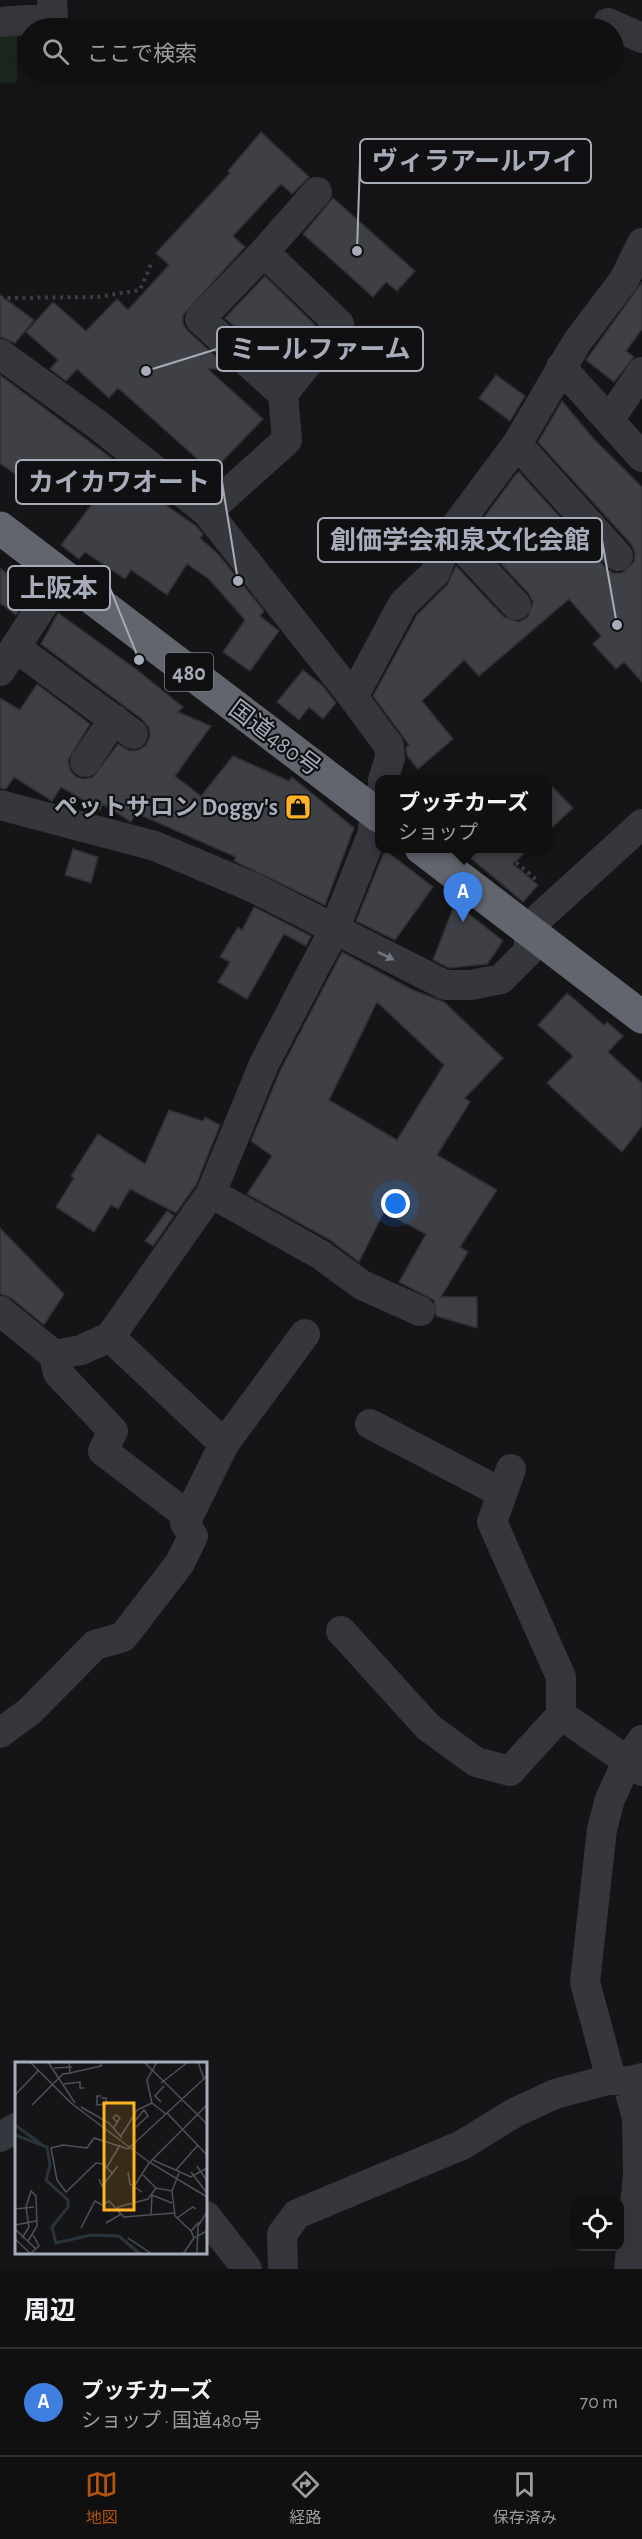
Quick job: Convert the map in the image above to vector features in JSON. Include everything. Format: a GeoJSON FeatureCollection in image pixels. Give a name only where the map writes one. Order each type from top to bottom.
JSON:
{"type":"FeatureCollection","features":[{"type":"Feature","properties":{"kind":"highway","name":"国道480号"},"geometry":{"type":"LineString","coordinates":[[0,528],[375,806]]}},
{"type":"Feature","properties":{"kind":"highway"},"geometry":{"type":"LineString","coordinates":[[426,853],[642,1017]]}},
{"type":"Feature","properties":{"kind":"street"},"geometry":{"type":"LineString","coordinates":[[52,0],[53,18]]}},
{"type":"Feature","properties":{"kind":"street"},"geometry":{"type":"LineString","coordinates":[[0,22],[18,21]]}},
{"type":"Feature","properties":{"kind":"street"},"geometry":{"type":"LineString","coordinates":[[624,27],[641,32]]}},
{"type":"Feature","properties":{"kind":"street"},"geometry":{"type":"LineString","coordinates":[[284,394],[200,319],[317,192]]}},
{"type":"Feature","properties":{"kind":"street"},"geometry":{"type":"LineString","coordinates":[[353,697],[403,604],[435,573],[450,534],[517,444],[561,367],[624,280],[642,243]]}},
{"type":"Feature","properties":{"kind":"street"},"geometry":{"type":"LineString","coordinates":[[207,512],[287,440],[284,394],[339,324],[264,252]]}},
{"type":"Feature","properties":{"kind":"street"},"geometry":{"type":"LineString","coordinates":[[0,354],[98,425],[207,512],[389,746],[390,759],[385,775]]}},
{"type":"Feature","properties":{"kind":"street"},"geometry":{"type":"LineString","coordinates":[[561,367],[642,457]]}},
{"type":"Feature","properties":{"kind":"street"},"geometry":{"type":"LineString","coordinates":[[609,420],[642,372]]}},
{"type":"Feature","properties":{"kind":"street"},"geometry":{"type":"LineString","coordinates":[[517,444],[618,556]]}},
{"type":"Feature","properties":{"kind":"street"},"geometry":{"type":"LineString","coordinates":[[450,534],[516,605]]}},
{"type":"Feature","properties":{"kind":"street"},"geometry":{"type":"LineString","coordinates":[[62,575],[7,659],[123,726],[85,762]]}},
{"type":"Feature","properties":{"kind":"street"},"geometry":{"type":"LineString","coordinates":[[0,805],[155,846],[252,886],[445,985],[471,986],[501,979],[528,952],[531,932],[541,916],[642,824]]}},
{"type":"Feature","properties":{"kind":"street"},"geometry":{"type":"LineString","coordinates":[[54,1356],[81,1350],[110,1337],[211,1193],[264,1064],[334,930],[372,835],[375,822]]}},
{"type":"Feature","properties":{"kind":"street"},"geometry":{"type":"LineString","coordinates":[[211,1193],[321,1255],[362,1285],[420,1311]]}},
{"type":"Feature","properties":{"kind":"street"},"geometry":{"type":"LineString","coordinates":[[0,1311],[54,1356],[58,1373],[113,1431],[103,1451],[188,1516]]}},
{"type":"Feature","properties":{"kind":"street"},"geometry":{"type":"LineString","coordinates":[[0,1733],[30,1711],[96,1645],[123,1637],[180,1563],[193,1536],[185,1522],[224,1444],[305,1334]]}},
{"type":"Feature","properties":{"kind":"street"},"geometry":{"type":"LineString","coordinates":[[110,1337],[224,1444]]}},
{"type":"Feature","properties":{"kind":"street"},"geometry":{"type":"LineString","coordinates":[[341,1631],[428,1727],[476,1762],[510,1771],[561,1715],[561,1677],[492,1522],[506,1481],[370,1424]]}},
{"type":"Feature","properties":{"kind":"street"},"geometry":{"type":"LineString","coordinates":[[561,1715],[637,1758],[610,1799],[602,1828],[585,1982],[627,2080],[637,2118],[639,2189],[629,2269]]}},
{"type":"Feature","properties":{"kind":"street"},"geometry":{"type":"LineString","coordinates":[[283,2269],[282,2234],[297,2214],[462,2145],[514,2113],[555,2094],[627,2080]]}},
{"type":"Feature","properties":{"kind":"street"},"geometry":{"type":"LineString","coordinates":[[0,2137],[15,2129]]}},
{"type":"Feature","properties":{"kind":"street"},"geometry":{"type":"LineString","coordinates":[[207,2217],[248,2269]]}},
{"type":"Feature","properties":{"kind":"path"},"geometry":{"type":"LineString","coordinates":[[0,298],[97,297],[140,290],[152,262]]}},
{"type":"Feature","properties":{"kind":"path"},"geometry":{"type":"LineString","coordinates":[[504,853],[560,899]]}},
{"type":"Feature","properties":{"kind":"shaded area"},"geometry":{"type":"Polygon","coordinates":[[[17,33],[17,82],[0,83],[0,34],[17,33]]]}},
{"type":"Feature","properties":{"kind":"building"},"geometry":{"type":"Polygon","coordinates":[[[261,132],[309,177],[292,194],[281,184],[233,236],[245,247],[183,315],[183,324],[188,331],[223,363],[217,369],[208,369],[263,419],[212,472],[118,388],[109,398],[77,369],[66,381],[50,369],[58,360],[26,332],[53,302],[86,331],[117,299],[128,310],[169,265],[156,253],[230,173],[228,171],[261,132]]]}},
{"type":"Feature","properties":{"kind":"building"},"geometry":{"type":"Polygon","coordinates":[[[333,198],[415,271],[397,291],[386,282],[373,297],[303,234],[333,198]]]}},
{"type":"Feature","properties":{"kind":"building"},"geometry":{"type":"Polygon","coordinates":[[[265,276],[315,325],[280,368],[225,318],[265,276]]]}},
{"type":"Feature","properties":{"kind":"building"},"geometry":{"type":"Polygon","coordinates":[[[642,282],[642,329],[626,351],[634,357],[614,382],[586,360],[642,282]]]}},
{"type":"Feature","properties":{"kind":"building"},"geometry":{"type":"Polygon","coordinates":[[[0,295],[34,320],[15,343],[0,337],[0,295]]]}},
{"type":"Feature","properties":{"kind":"building"},"geometry":{"type":"Polygon","coordinates":[[[0,375],[122,466],[114,478],[152,504],[156,498],[196,526],[203,534],[200,538],[219,555],[264,611],[260,616],[279,631],[250,671],[223,652],[245,620],[209,579],[187,564],[167,595],[131,570],[125,579],[85,552],[79,559],[61,545],[102,491],[58,460],[45,477],[38,472],[29,484],[0,463],[0,375]]]}},
{"type":"Feature","properties":{"kind":"building"},"geometry":{"type":"Polygon","coordinates":[[[496,375],[525,396],[510,421],[479,398],[496,375]]]}},
{"type":"Feature","properties":{"kind":"building"},"geometry":{"type":"Polygon","coordinates":[[[562,401],[593,438],[642,487],[642,682],[624,662],[616,669],[593,644],[601,636],[569,599],[479,676],[464,660],[422,701],[453,739],[418,769],[407,756],[406,747],[409,745],[373,696],[417,615],[447,585],[456,566],[504,617],[519,622],[528,617],[533,602],[529,594],[480,541],[489,532],[480,523],[516,474],[519,472],[606,568],[613,573],[622,573],[634,562],[635,553],[631,544],[538,442],[562,401]]]}},
{"type":"Feature","properties":{"kind":"building"},"geometry":{"type":"Polygon","coordinates":[[[0,568],[31,592],[16,615],[0,603],[0,568]]]}},
{"type":"Feature","properties":{"kind":"building"},"geometry":{"type":"Polygon","coordinates":[[[58,613],[136,669],[183,707],[178,712],[211,726],[175,776],[201,796],[233,756],[289,781],[292,777],[354,828],[325,905],[234,861],[236,857],[136,813],[131,822],[103,804],[100,810],[61,787],[52,801],[14,777],[6,789],[0,788],[0,698],[20,710],[37,684],[90,724],[68,760],[70,770],[76,777],[84,779],[93,777],[118,744],[130,751],[139,750],[146,745],[150,736],[149,728],[143,720],[41,644],[58,613]]]}},
{"type":"Feature","properties":{"kind":"building"},"geometry":{"type":"Polygon","coordinates":[[[303,670],[323,686],[336,703],[323,719],[309,707],[299,720],[277,702],[303,670]]]}},
{"type":"Feature","properties":{"kind":"building"},"geometry":{"type":"Polygon","coordinates":[[[552,786],[573,808],[552,827],[552,786]]]}},
{"type":"Feature","properties":{"kind":"building"},"geometry":{"type":"Polygon","coordinates":[[[73,849],[98,857],[91,883],[65,875],[73,849]]]}},
{"type":"Feature","properties":{"kind":"building"},"geometry":{"type":"Polygon","coordinates":[[[384,853],[389,853],[433,887],[395,940],[356,921],[384,853]]]}},
{"type":"Feature","properties":{"kind":"building"},"geometry":{"type":"Polygon","coordinates":[[[465,853],[525,853],[513,864],[538,885],[523,902],[465,853]]]}},
{"type":"Feature","properties":{"kind":"building"},"geometry":{"type":"Polygon","coordinates":[[[455,903],[503,941],[487,964],[449,968],[433,960],[455,903]]]}},
{"type":"Feature","properties":{"kind":"building"},"geometry":{"type":"Polygon","coordinates":[[[254,907],[311,936],[306,946],[284,934],[247,999],[218,982],[230,962],[220,957],[238,927],[242,930],[254,907]]]}},
{"type":"Feature","properties":{"kind":"building"},"geometry":{"type":"Polygon","coordinates":[[[342,952],[413,990],[444,1002],[503,1058],[465,1098],[470,1102],[437,1155],[497,1190],[460,1247],[468,1252],[441,1297],[477,1297],[477,1328],[436,1316],[434,1300],[399,1282],[426,1234],[384,1212],[359,1262],[330,1240],[247,1194],[272,1156],[251,1141],[280,1071],[342,952]],[[377,1002],[329,1100],[397,1140],[444,1065],[377,1002]]]}},
{"type":"Feature","properties":{"kind":"building"},"geometry":{"type":"Polygon","coordinates":[[[567,993],[604,1025],[607,1022],[623,1036],[608,1052],[642,1083],[642,1126],[622,1152],[547,1083],[573,1056],[538,1025],[567,993]]]}},
{"type":"Feature","properties":{"kind":"building"},"geometry":{"type":"Polygon","coordinates":[[[169,1110],[203,1121],[205,1117],[220,1125],[196,1185],[176,1213],[130,1189],[118,1209],[111,1205],[94,1232],[56,1207],[74,1178],[71,1176],[98,1134],[145,1164],[169,1110]]]}},
{"type":"Feature","properties":{"kind":"building"},"geometry":{"type":"Polygon","coordinates":[[[167,1211],[174,1216],[153,1246],[145,1241],[167,1211]]]}},
{"type":"Feature","properties":{"kind":"building"},"geometry":{"type":"Polygon","coordinates":[[[0,1228],[64,1294],[44,1325],[11,1298],[0,1294],[0,1228]]]}},
{"type":"Feature","properties":{"kind":"place","name":"ヴィラアールワイ"},"geometry":{"type":"Point","coordinates":[357,251]}},
{"type":"Feature","properties":{"kind":"place","name":"ミールファーム"},"geometry":{"type":"Point","coordinates":[146,371]}},
{"type":"Feature","properties":{"kind":"place","name":"カイカワオート"},"geometry":{"type":"Point","coordinates":[238,581]}},
{"type":"Feature","properties":{"kind":"place","name":"創価学会和泉文化会館"},"geometry":{"type":"Point","coordinates":[617,625]}},
{"type":"Feature","properties":{"kind":"place","name":"上阪本"},"geometry":{"type":"Point","coordinates":[139,660]}},
{"type":"Feature","properties":{"kind":"place","name":"ペットサロン Doggy's"},"geometry":{"type":"Point","coordinates":[298,807]}},
{"type":"Feature","properties":{"kind":"place","name":"プッチカーズ"},"geometry":{"type":"Point","coordinates":[463,922]}}]}
